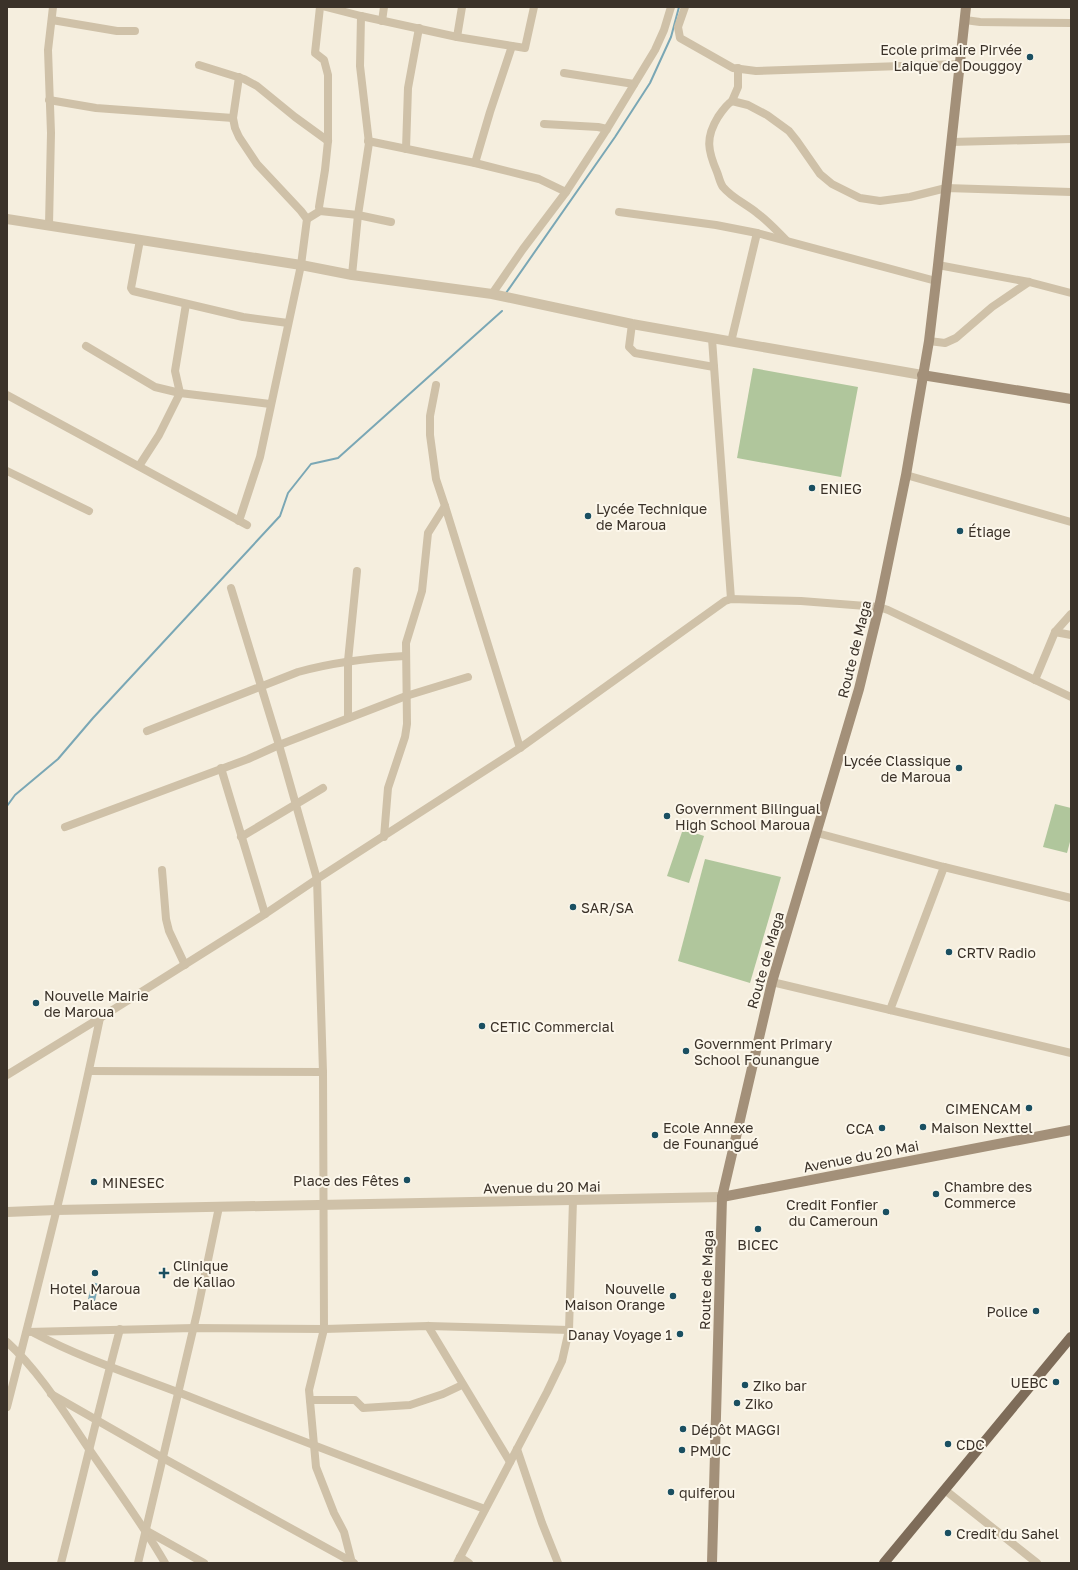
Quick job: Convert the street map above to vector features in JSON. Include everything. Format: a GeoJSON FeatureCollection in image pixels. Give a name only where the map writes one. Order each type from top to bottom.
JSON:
{"type":"FeatureCollection","features":[{"type":"Feature","properties":{"kind":"main road","name":"Route de Maga"},"geometry":{"type":"LineString","coordinates":[[712,1563],[722,1197],[772,982],[859,689],[879,608],[906,475],[928,341],[938,265],[966,7]]}},
{"type":"Feature","properties":{"kind":"main road"},"geometry":{"type":"LineString","coordinates":[[922,375],[1071,399]]}},
{"type":"Feature","properties":{"kind":"main road","name":"Avenue du 20 Mai"},"geometry":{"type":"LineString","coordinates":[[722,1197],[1071,1130]]}},
{"type":"Feature","properties":{"kind":"main road"},"geometry":{"type":"LineString","coordinates":[[884,1563],[1071,1337]]}},
{"type":"Feature","properties":{"kind":"street"},"geometry":{"type":"LineString","coordinates":[[49,226],[51,148],[48,50],[53,7]]}},
{"type":"Feature","properties":{"kind":"street"},"geometry":{"type":"LineString","coordinates":[[320,7],[315,53],[324,60],[328,75],[328,141],[326,170],[319,208],[320,211]]}},
{"type":"Feature","properties":{"kind":"street"},"geometry":{"type":"LineString","coordinates":[[326,7],[457,37],[526,48],[534,7]]}},
{"type":"Feature","properties":{"kind":"street"},"geometry":{"type":"LineString","coordinates":[[382,21],[384,7]]}},
{"type":"Feature","properties":{"kind":"street"},"geometry":{"type":"LineString","coordinates":[[457,37],[462,7]]}},
{"type":"Feature","properties":{"kind":"street"},"geometry":{"type":"LineString","coordinates":[[492,294],[523,249],[566,192],[607,129],[655,50],[664,30],[671,7]]}},
{"type":"Feature","properties":{"kind":"street"},"geometry":{"type":"LineString","coordinates":[[685,7],[678,27],[680,38],[726,64],[738,68],[756,71],[960,64]]}},
{"type":"Feature","properties":{"kind":"street"},"geometry":{"type":"LineString","coordinates":[[352,275],[368,141],[360,66],[361,16]]}},
{"type":"Feature","properties":{"kind":"street"},"geometry":{"type":"LineString","coordinates":[[52,20],[117,31],[135,31]]}},
{"type":"Feature","properties":{"kind":"street"},"geometry":{"type":"LineString","coordinates":[[965,20],[980,22],[1071,23]]}},
{"type":"Feature","properties":{"kind":"street"},"geometry":{"type":"LineString","coordinates":[[406,149],[408,88],[418,28]]}},
{"type":"Feature","properties":{"kind":"street"},"geometry":{"type":"LineString","coordinates":[[475,164],[490,112],[512,46]]}},
{"type":"Feature","properties":{"kind":"street"},"geometry":{"type":"LineString","coordinates":[[199,66],[239,77],[257,86],[328,141]]}},
{"type":"Feature","properties":{"kind":"street"},"geometry":{"type":"LineString","coordinates":[[738,68],[738,87],[732,101],[721,113],[710,133],[710,153],[722,186],[737,200],[758,213],[788,242]]}},
{"type":"Feature","properties":{"kind":"street"},"geometry":{"type":"LineString","coordinates":[[564,73],[634,84]]}},
{"type":"Feature","properties":{"kind":"street"},"geometry":{"type":"LineString","coordinates":[[239,77],[233,118],[238,137],[257,164],[307,219],[301,265],[270,404],[260,457],[239,520]]}},
{"type":"Feature","properties":{"kind":"street"},"geometry":{"type":"LineString","coordinates":[[49,100],[96,108],[233,118]]}},
{"type":"Feature","properties":{"kind":"street"},"geometry":{"type":"LineString","coordinates":[[732,101],[748,106],[767,115],[789,131],[820,174],[832,184],[860,198],[880,201],[910,197],[946,188],[1071,192]]}},
{"type":"Feature","properties":{"kind":"street"},"geometry":{"type":"LineString","coordinates":[[544,124],[598,127],[607,129]]}},
{"type":"Feature","properties":{"kind":"street"},"geometry":{"type":"LineString","coordinates":[[951,142],[1071,139]]}},
{"type":"Feature","properties":{"kind":"street"},"geometry":{"type":"LineString","coordinates":[[368,141],[539,179],[566,192]]}},
{"type":"Feature","properties":{"kind":"street"},"geometry":{"type":"LineString","coordinates":[[307,219],[320,211],[358,215],[391,222]]}},
{"type":"Feature","properties":{"kind":"street"},"geometry":{"type":"LineString","coordinates":[[619,212],[716,225],[757,233],[936,282]]}},
{"type":"Feature","properties":{"kind":"street"},"geometry":{"type":"LineString","coordinates":[[7,219],[301,265],[352,275],[492,294],[632,324],[922,375]]}},
{"type":"Feature","properties":{"kind":"street"},"geometry":{"type":"LineString","coordinates":[[731,342],[757,233]]}},
{"type":"Feature","properties":{"kind":"street"},"geometry":{"type":"LineString","coordinates":[[140,240],[132,290],[243,317],[288,323]]}},
{"type":"Feature","properties":{"kind":"street"},"geometry":{"type":"LineString","coordinates":[[938,265],[1028,282],[1071,293]]}},
{"type":"Feature","properties":{"kind":"street"},"geometry":{"type":"LineString","coordinates":[[928,341],[945,343],[956,338],[992,307],[1028,282]]}},
{"type":"Feature","properties":{"kind":"street"},"geometry":{"type":"LineString","coordinates":[[139,466],[159,435],[180,393],[175,371],[186,304]]}},
{"type":"Feature","properties":{"kind":"street"},"geometry":{"type":"LineString","coordinates":[[632,324],[629,347],[635,353],[714,367]]}},
{"type":"Feature","properties":{"kind":"street"},"geometry":{"type":"LineString","coordinates":[[712,339],[730,599]]}},
{"type":"Feature","properties":{"kind":"street"},"geometry":{"type":"LineString","coordinates":[[86,346],[155,387],[180,393],[270,404]]}},
{"type":"Feature","properties":{"kind":"street"},"geometry":{"type":"LineString","coordinates":[[436,385],[430,416],[430,435],[436,480],[520,748]]}},
{"type":"Feature","properties":{"kind":"street"},"geometry":{"type":"LineString","coordinates":[[7,395],[247,525]]}},
{"type":"Feature","properties":{"kind":"street"},"geometry":{"type":"LineString","coordinates":[[7,471],[89,511]]}},
{"type":"Feature","properties":{"kind":"street"},"geometry":{"type":"LineString","coordinates":[[906,475],[1071,522]]}},
{"type":"Feature","properties":{"kind":"street"},"geometry":{"type":"LineString","coordinates":[[384,837],[388,788],[406,730],[408,717],[405,656],[409,632],[424,580],[428,533],[445,506]]}},
{"type":"Feature","properties":{"kind":"street"},"geometry":{"type":"LineString","coordinates":[[348,718],[348,661],[356,571]]}},
{"type":"Feature","properties":{"kind":"street"},"geometry":{"type":"LineString","coordinates":[[230,588],[261,686],[317,878],[323,1072],[324,1329],[318,1358],[309,1386],[316,1467],[334,1513],[344,1532],[353,1562]]}},
{"type":"Feature","properties":{"kind":"street"},"geometry":{"type":"LineString","coordinates":[[7,1075],[185,965],[265,914],[317,878],[384,837],[520,748],[719,605],[730,599],[801,601],[888,610],[1071,698]]}},
{"type":"Feature","properties":{"kind":"street"},"geometry":{"type":"LineString","coordinates":[[1035,680],[1055,632],[1071,614]]}},
{"type":"Feature","properties":{"kind":"street"},"geometry":{"type":"LineString","coordinates":[[1055,632],[1071,635]]}},
{"type":"Feature","properties":{"kind":"street"},"geometry":{"type":"LineString","coordinates":[[146,732],[298,672],[364,658],[405,656]]}},
{"type":"Feature","properties":{"kind":"street"},"geometry":{"type":"LineString","coordinates":[[65,828],[248,759],[278,745],[406,696],[468,677]]}},
{"type":"Feature","properties":{"kind":"street"},"geometry":{"type":"LineString","coordinates":[[222,768],[241,837],[265,914]]}},
{"type":"Feature","properties":{"kind":"street"},"geometry":{"type":"LineString","coordinates":[[241,837],[323,788]]}},
{"type":"Feature","properties":{"kind":"street"},"geometry":{"type":"LineString","coordinates":[[817,833],[944,867],[1071,898]]}},
{"type":"Feature","properties":{"kind":"street"},"geometry":{"type":"LineString","coordinates":[[890,1010],[944,867]]}},
{"type":"Feature","properties":{"kind":"street"},"geometry":{"type":"LineString","coordinates":[[162,870],[166,919],[169,931],[185,965]]}},
{"type":"Feature","properties":{"kind":"street"},"geometry":{"type":"LineString","coordinates":[[772,982],[1071,1053]]}},
{"type":"Feature","properties":{"kind":"street"},"geometry":{"type":"LineString","coordinates":[[7,1407],[20,1354],[30,1332],[100,1018]]}},
{"type":"Feature","properties":{"kind":"street"},"geometry":{"type":"LineString","coordinates":[[89,1071],[323,1072]]}},
{"type":"Feature","properties":{"kind":"street","name":"Avenue du 20 Mai"},"geometry":{"type":"LineString","coordinates":[[7,1212],[722,1197]]}},
{"type":"Feature","properties":{"kind":"street"},"geometry":{"type":"LineString","coordinates":[[469,1563],[458,1560],[562,1361],[569,1330],[573,1200]]}},
{"type":"Feature","properties":{"kind":"street"},"geometry":{"type":"LineString","coordinates":[[138,1563],[194,1328],[219,1207]]}},
{"type":"Feature","properties":{"kind":"street"},"geometry":{"type":"LineString","coordinates":[[30,1332],[120,1329],[324,1329],[428,1326],[569,1330]]}},
{"type":"Feature","properties":{"kind":"street"},"geometry":{"type":"LineString","coordinates":[[428,1326],[462,1385],[510,1462]]}},
{"type":"Feature","properties":{"kind":"street"},"geometry":{"type":"LineString","coordinates":[[61,1563],[120,1329]]}},
{"type":"Feature","properties":{"kind":"street"},"geometry":{"type":"LineString","coordinates":[[30,1332],[110,1367],[178,1392],[314,1446],[485,1509]]}},
{"type":"Feature","properties":{"kind":"street"},"geometry":{"type":"LineString","coordinates":[[7,1342],[20,1354],[51,1394],[146,1530],[165,1563]]}},
{"type":"Feature","properties":{"kind":"street"},"geometry":{"type":"LineString","coordinates":[[310,1400],[355,1400],[363,1408],[390,1408],[418,1403],[462,1385]]}},
{"type":"Feature","properties":{"kind":"street"},"geometry":{"type":"LineString","coordinates":[[51,1394],[163,1458],[353,1562]]}},
{"type":"Feature","properties":{"kind":"street"},"geometry":{"type":"LineString","coordinates":[[517,1449],[542,1524],[558,1563]]}},
{"type":"Feature","properties":{"kind":"street"},"geometry":{"type":"LineString","coordinates":[[944,1490],[1037,1563]]}},
{"type":"Feature","properties":{"kind":"street"},"geometry":{"type":"LineString","coordinates":[[146,1530],[204,1563]]}},
{"type":"Feature","properties":{"kind":"green space"},"geometry":{"type":"Polygon","coordinates":[[[753,368],[858,387],[841,477],[737,458],[753,368]]]}},
{"type":"Feature","properties":{"kind":"green space"},"geometry":{"type":"Polygon","coordinates":[[[1055,804],[1071,808],[1071,838],[1067,853],[1043,847],[1055,804]]]}},
{"type":"Feature","properties":{"kind":"green space"},"geometry":{"type":"Polygon","coordinates":[[[683,829],[704,836],[689,883],[667,876],[683,829]]]}},
{"type":"Feature","properties":{"kind":"green space"},"geometry":{"type":"Polygon","coordinates":[[[705,859],[781,877],[750,983],[678,961],[705,859]]]}},
{"type":"Feature","properties":{"kind":"water"},"geometry":{"type":"Polygon","coordinates":[[[92,1282],[99,1284],[95,1301],[88,1299],[92,1282]]]}},
{"type":"Feature","properties":{"kind":"waterway"},"geometry":{"type":"LineString","coordinates":[[506,293],[615,137],[650,83],[671,37],[679,7]]}},
{"type":"Feature","properties":{"kind":"waterway"},"geometry":{"type":"LineString","coordinates":[[7,806],[15,795],[58,759],[93,718],[280,516],[288,493],[311,464],[338,458],[502,311]]}},
{"type":"Feature","properties":{"kind":"place","name":"Ecole primaire Pirvée Laique de Douggoy"},"geometry":{"type":"Point","coordinates":[1030,57]}},
{"type":"Feature","properties":{"kind":"place","name":"ENIEG"},"geometry":{"type":"Point","coordinates":[812,488]}},
{"type":"Feature","properties":{"kind":"place","name":"Lycée Technique de Maroua"},"geometry":{"type":"Point","coordinates":[588,516]}},
{"type":"Feature","properties":{"kind":"place","name":"Étiage"},"geometry":{"type":"Point","coordinates":[960,531]}},
{"type":"Feature","properties":{"kind":"place","name":"Lycée Classique de Maroua"},"geometry":{"type":"Point","coordinates":[959,768]}},
{"type":"Feature","properties":{"kind":"place","name":"Government Bilingual High School Maroua"},"geometry":{"type":"Point","coordinates":[667,816]}},
{"type":"Feature","properties":{"kind":"place","name":"SAR/SA"},"geometry":{"type":"Point","coordinates":[573,907]}},
{"type":"Feature","properties":{"kind":"place","name":"CRTV Radio"},"geometry":{"type":"Point","coordinates":[949,952]}},
{"type":"Feature","properties":{"kind":"place","name":"Nouvelle Mairie de Maroua"},"geometry":{"type":"Point","coordinates":[36,1003]}},
{"type":"Feature","properties":{"kind":"place","name":"CETIC Commercial"},"geometry":{"type":"Point","coordinates":[482,1026]}},
{"type":"Feature","properties":{"kind":"place","name":"Government Primary School Founangue"},"geometry":{"type":"Point","coordinates":[686,1051]}},
{"type":"Feature","properties":{"kind":"place","name":"CIMENCAM"},"geometry":{"type":"Point","coordinates":[1029,1108]}},
{"type":"Feature","properties":{"kind":"place","name":"Maison Nexttel"},"geometry":{"type":"Point","coordinates":[923,1127]}},
{"type":"Feature","properties":{"kind":"place","name":"CCA"},"geometry":{"type":"Point","coordinates":[882,1128]}},
{"type":"Feature","properties":{"kind":"place","name":"Ecole Annexe de Founangué"},"geometry":{"type":"Point","coordinates":[655,1135]}},
{"type":"Feature","properties":{"kind":"place","name":"Place des Fêtes"},"geometry":{"type":"Point","coordinates":[407,1180]}},
{"type":"Feature","properties":{"kind":"place","name":"MINESEC"},"geometry":{"type":"Point","coordinates":[94,1182]}},
{"type":"Feature","properties":{"kind":"place","name":"Chambre des Commerce"},"geometry":{"type":"Point","coordinates":[936,1194]}},
{"type":"Feature","properties":{"kind":"place","name":"Credit Fonfier du Cameroun"},"geometry":{"type":"Point","coordinates":[886,1212]}},
{"type":"Feature","properties":{"kind":"place","name":"BICEC"},"geometry":{"type":"Point","coordinates":[758,1229]}},
{"type":"Feature","properties":{"kind":"place","name":"Hotel Maroua Palace"},"geometry":{"type":"Point","coordinates":[95,1273]}},
{"type":"Feature","properties":{"kind":"place","name":"Clinique de Kaliao"},"geometry":{"type":"Point","coordinates":[164,1273]}},
{"type":"Feature","properties":{"kind":"place","name":"Nouvelle Maison Orange"},"geometry":{"type":"Point","coordinates":[673,1296]}},
{"type":"Feature","properties":{"kind":"place","name":"Police"},"geometry":{"type":"Point","coordinates":[1036,1311]}},
{"type":"Feature","properties":{"kind":"place","name":"Danay Voyage 1"},"geometry":{"type":"Point","coordinates":[680,1334]}},
{"type":"Feature","properties":{"kind":"place","name":"UEBC"},"geometry":{"type":"Point","coordinates":[1056,1382]}},
{"type":"Feature","properties":{"kind":"place","name":"Ziko bar"},"geometry":{"type":"Point","coordinates":[745,1385]}},
{"type":"Feature","properties":{"kind":"place","name":"Ziko"},"geometry":{"type":"Point","coordinates":[737,1403]}},
{"type":"Feature","properties":{"kind":"place","name":"Dépôt MAGGI"},"geometry":{"type":"Point","coordinates":[683,1429]}},
{"type":"Feature","properties":{"kind":"place","name":"CDC"},"geometry":{"type":"Point","coordinates":[948,1444]}},
{"type":"Feature","properties":{"kind":"place","name":"PMUC"},"geometry":{"type":"Point","coordinates":[682,1450]}},
{"type":"Feature","properties":{"kind":"place","name":"quiferou"},"geometry":{"type":"Point","coordinates":[671,1492]}},
{"type":"Feature","properties":{"kind":"place","name":"Credit du Sahel"},"geometry":{"type":"Point","coordinates":[948,1533]}}]}
